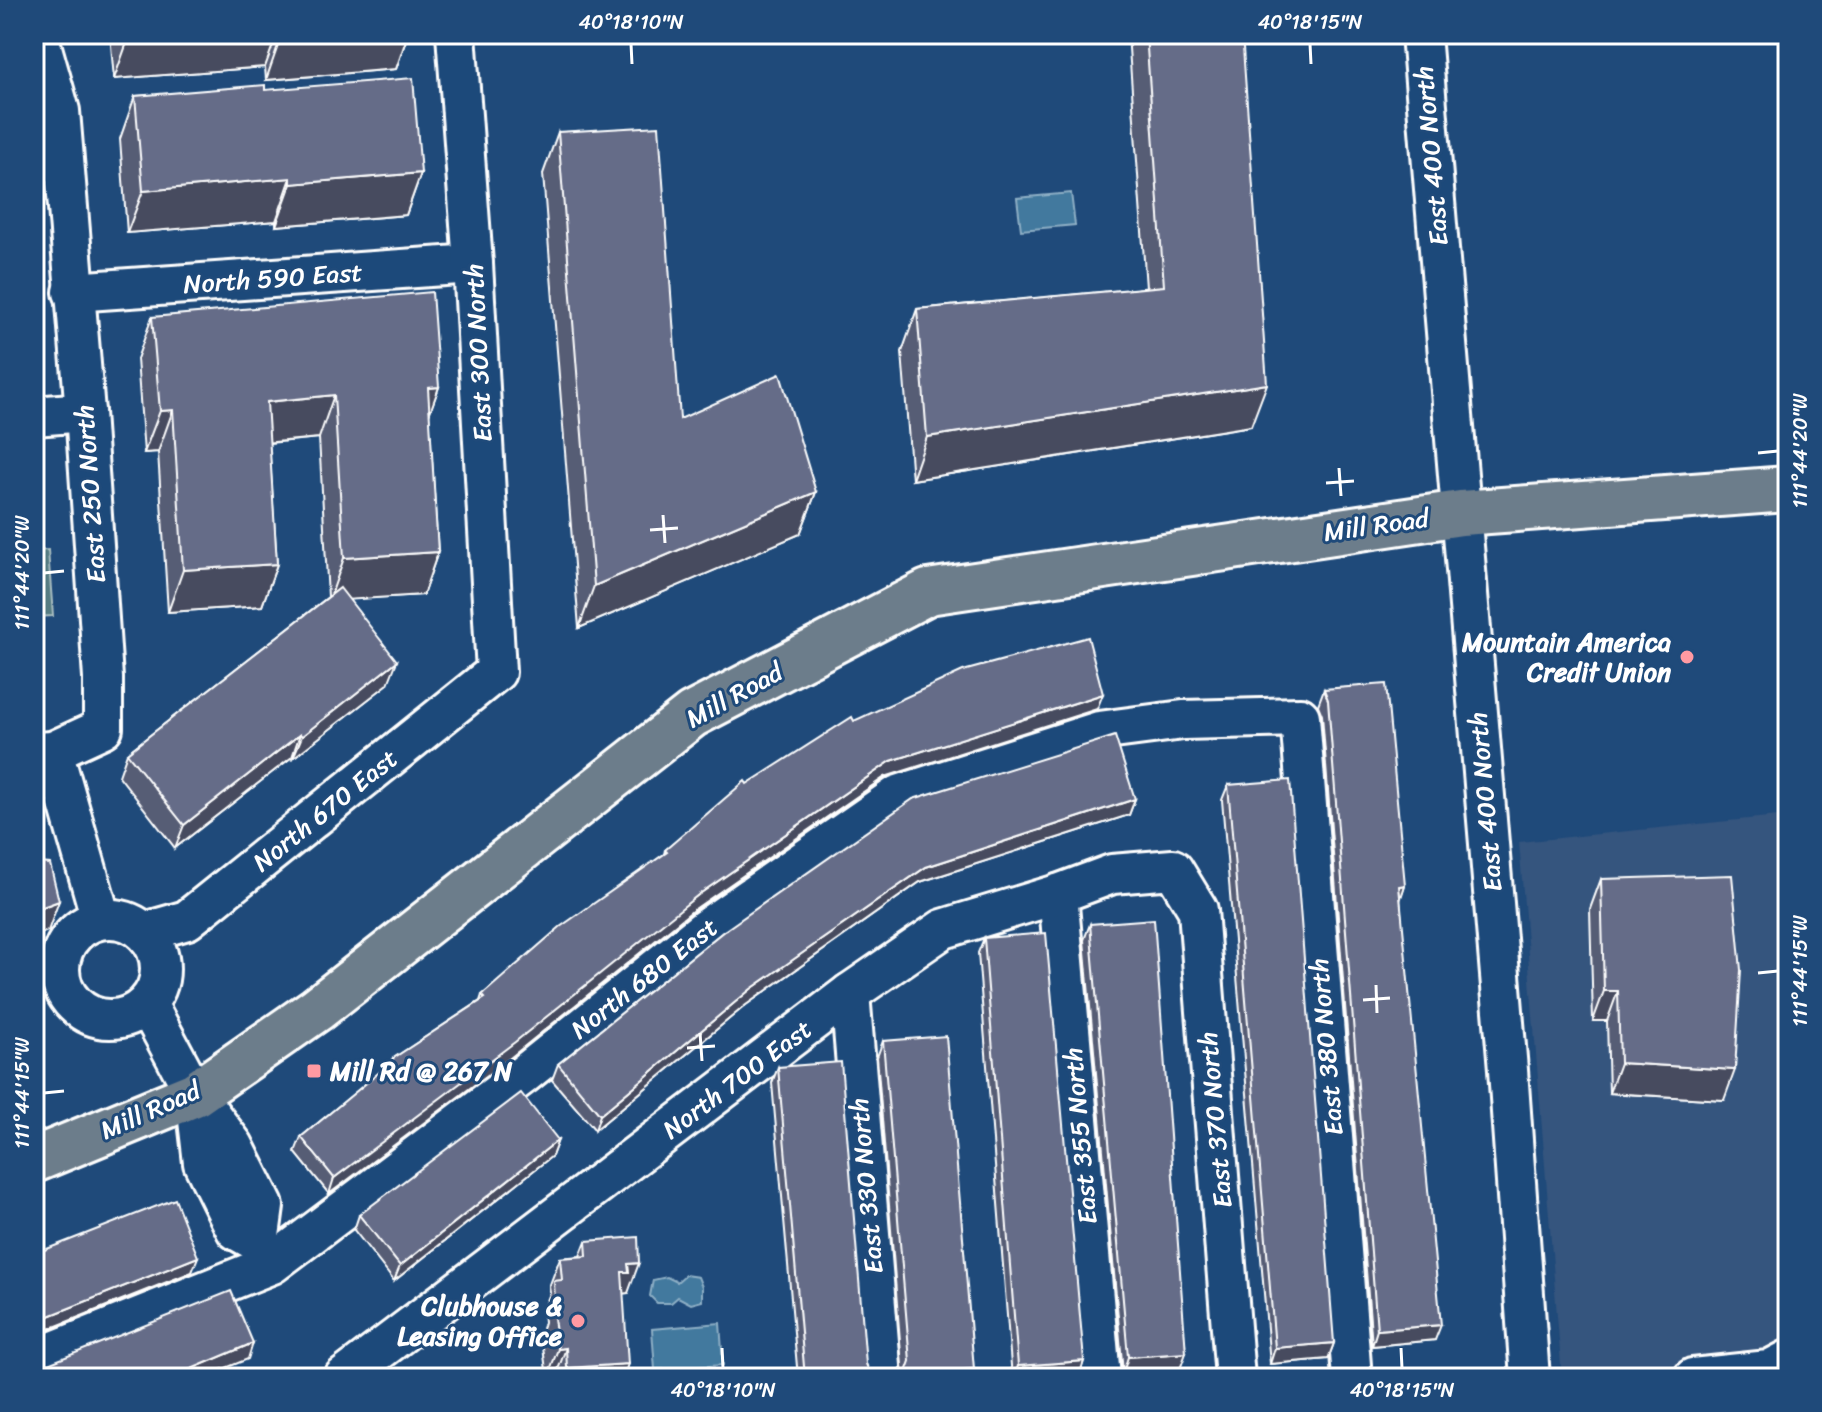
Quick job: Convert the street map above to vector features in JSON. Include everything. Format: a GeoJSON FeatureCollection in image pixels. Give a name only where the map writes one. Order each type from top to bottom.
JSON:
{"type":"FeatureCollection","features":[{"type":"Feature","properties":{"kind":"main road","name":"Mill Road"},"geometry":{"type":"LineString","coordinates":[[34,1160],[195,1094],[317,1009],[692,715],[928,592],[1461,513],[1788,489]]}},
{"type":"Feature","properties":{"kind":"street","name":"East 250 North"},"geometry":{"type":"LineString","coordinates":[[38,34],[60,111],[103,678],[103,728],[43,751],[101,919]]}},
{"type":"Feature","properties":{"kind":"street","name":"East 300 North"},"geometry":{"type":"LineString","coordinates":[[456,34],[473,264],[496,672]]}},
{"type":"Feature","properties":{"kind":"street","name":"East 400 North"},"geometry":{"type":"LineString","coordinates":[[1421,34],[1507,1055],[1530,1378]]}},
{"type":"Feature","properties":{"kind":"street","name":"North 590 East"},"geometry":{"type":"LineString","coordinates":[[73,292],[473,264]]}},
{"type":"Feature","properties":{"kind":"street"},"geometry":{"type":"LineString","coordinates":[[34,416],[85,412]]}},
{"type":"Feature","properties":{"kind":"street","name":"North 670 East"},"geometry":{"type":"LineString","coordinates":[[145,932],[187,920],[496,672]]}},
{"type":"Feature","properties":{"kind":"street","name":"North 680 East"},"geometry":{"type":"LineString","coordinates":[[34,1359],[272,1264],[523,1075],[705,929],[898,795],[1099,731],[1183,720],[1300,717]]}},
{"type":"Feature","properties":{"kind":"street","name":"East 380 North"},"geometry":{"type":"LineString","coordinates":[[1300,717],[1352,1378]]}},
{"type":"Feature","properties":{"kind":"street","name":"North 700 East"},"geometry":{"type":"LineString","coordinates":[[343,1378],[850,993],[943,929],[1112,874],[1173,869]]}},
{"type":"Feature","properties":{"kind":"street","name":"East 370 North"},"geometry":{"type":"LineString","coordinates":[[1173,869],[1198,910],[1235,1378]]}},
{"type":"Feature","properties":{"kind":"street","name":"East 355 North"},"geometry":{"type":"LineString","coordinates":[[1058,894],[1101,1378]]}},
{"type":"Feature","properties":{"kind":"street"},"geometry":{"type":"LineString","coordinates":[[101,919],[117,919],[145,932],[160,960],[156,991],[147,1004],[134,1015],[117,1020],[99,1019],[83,1013],[70,1001],[62,985],[60,968],[63,950],[72,936],[86,925],[101,919]]}},
{"type":"Feature","properties":{"kind":"street","name":"East 330 North"},"geometry":{"type":"LineString","coordinates":[[850,993],[882,1378]]}},
{"type":"Feature","properties":{"kind":"street"},"geometry":{"type":"LineString","coordinates":[[147,1004],[195,1094]]}},
{"type":"Feature","properties":{"kind":"street"},"geometry":{"type":"LineString","coordinates":[[1693,1378],[1769,1370],[1788,1360]]}},
{"type":"Feature","properties":{"kind":"shaded area"},"geometry":{"type":"Polygon","coordinates":[[[1071,193],[1075,225],[1021,230],[1017,198],[1071,193]]]}},
{"type":"Feature","properties":{"kind":"shaded area"},"geometry":{"type":"Polygon","coordinates":[[[1788,815],[1788,1378],[1562,1378],[1519,842],[1788,815]]]}},
{"type":"Feature","properties":{"kind":"shaded area"},"geometry":{"type":"Polygon","coordinates":[[[685,1275],[698,1277],[702,1301],[691,1304],[678,1297],[671,1303],[657,1303],[650,1296],[653,1280],[667,1277],[677,1282],[685,1275]]]}},
{"type":"Feature","properties":{"kind":"shaded area"},"geometry":{"type":"Polygon","coordinates":[[[720,1323],[723,1365],[655,1370],[652,1329],[720,1323]]]}},
{"type":"Feature","properties":{"kind":"green space"},"geometry":{"type":"Polygon","coordinates":[[[48,550],[53,616],[34,617],[34,551],[48,550]]]}},
{"type":"Feature","properties":{"kind":"building"},"geometry":{"type":"Polygon","coordinates":[[[129,34],[164,34],[129,37],[129,34]]]}},
{"type":"Feature","properties":{"kind":"building"},"geometry":{"type":"Polygon","coordinates":[[[281,34],[324,34],[281,37],[281,34]]]}},
{"type":"Feature","properties":{"kind":"building"},"geometry":{"type":"Polygon","coordinates":[[[1146,34],[1242,34],[1267,384],[927,437],[917,309],[1164,286],[1146,34]]]}},
{"type":"Feature","properties":{"kind":"building"},"geometry":{"type":"Polygon","coordinates":[[[413,78],[421,173],[291,184],[291,178],[143,191],[135,96],[265,85],[265,90],[413,78]]]}},
{"type":"Feature","properties":{"kind":"building"},"geometry":{"type":"Polygon","coordinates":[[[659,126],[680,419],[780,374],[816,492],[594,586],[558,132],[659,126]]]}},
{"type":"Feature","properties":{"kind":"building"},"geometry":{"type":"Polygon","coordinates":[[[34,198],[37,198],[45,328],[34,329],[34,198]]]}},
{"type":"Feature","properties":{"kind":"building"},"geometry":{"type":"Polygon","coordinates":[[[432,292],[439,387],[428,388],[438,552],[344,558],[334,395],[267,402],[277,564],[183,570],[173,410],[160,411],[152,317],[432,292]]]}},
{"type":"Feature","properties":{"kind":"building"},"geometry":{"type":"Polygon","coordinates":[[[340,588],[397,661],[184,825],[127,753],[340,588]]]}},
{"type":"Feature","properties":{"kind":"building"},"geometry":{"type":"Polygon","coordinates":[[[1088,637],[1103,694],[891,761],[698,895],[515,1042],[334,1178],[301,1137],[392,1059],[485,998],[482,995],[560,927],[667,852],[665,850],[745,781],[747,784],[852,717],[854,721],[963,671],[1088,637]]]}},
{"type":"Feature","properties":{"kind":"building"},"geometry":{"type":"Polygon","coordinates":[[[1386,684],[1405,885],[1399,886],[1441,1325],[1377,1330],[1328,700],[1324,689],[1386,684]]]}},
{"type":"Feature","properties":{"kind":"building"},"geometry":{"type":"Polygon","coordinates":[[[1115,736],[1135,799],[926,867],[751,989],[600,1115],[558,1064],[724,931],[913,799],[1115,736]]]}},
{"type":"Feature","properties":{"kind":"building"},"geometry":{"type":"Polygon","coordinates":[[[1290,780],[1334,1343],[1275,1348],[1228,785],[1290,780]]]}},
{"type":"Feature","properties":{"kind":"building"},"geometry":{"type":"Polygon","coordinates":[[[34,845],[39,863],[50,864],[59,901],[34,910],[34,845]]]}},
{"type":"Feature","properties":{"kind":"building"},"geometry":{"type":"Polygon","coordinates":[[[1732,875],[1741,970],[1735,1070],[1620,1063],[1618,991],[1604,991],[1601,879],[1732,875]]]}},
{"type":"Feature","properties":{"kind":"building"},"geometry":{"type":"Polygon","coordinates":[[[1154,919],[1186,1353],[1128,1357],[1090,924],[1154,919]]]}},
{"type":"Feature","properties":{"kind":"building"},"geometry":{"type":"Polygon","coordinates":[[[1046,933],[1084,1361],[1018,1366],[984,938],[1046,933]]]}},
{"type":"Feature","properties":{"kind":"building"},"geometry":{"type":"Polygon","coordinates":[[[946,1036],[974,1369],[905,1375],[910,1361],[883,1041],[946,1036]]]}},
{"type":"Feature","properties":{"kind":"building"},"geometry":{"type":"Polygon","coordinates":[[[841,1062],[866,1364],[872,1378],[805,1378],[778,1067],[841,1062]]]}},
{"type":"Feature","properties":{"kind":"building"},"geometry":{"type":"Polygon","coordinates":[[[521,1093],[558,1140],[400,1266],[359,1215],[521,1093]]]}},
{"type":"Feature","properties":{"kind":"building"},"geometry":{"type":"Polygon","coordinates":[[[175,1199],[198,1257],[34,1322],[34,1254],[175,1199]]]}},
{"type":"Feature","properties":{"kind":"building","name":"Clubhouse & Leasing Office"},"geometry":{"type":"Polygon","coordinates":[[[638,1237],[639,1263],[628,1264],[629,1272],[622,1272],[628,1364],[567,1368],[566,1348],[558,1349],[552,1302],[555,1301],[554,1281],[562,1280],[560,1258],[587,1256],[586,1241],[638,1237]]]}},
{"type":"Feature","properties":{"kind":"building"},"geometry":{"type":"Polygon","coordinates":[[[231,1291],[253,1343],[170,1378],[34,1378],[34,1364],[48,1364],[231,1291]]]}},
{"type":"Feature","properties":{"kind":"place","name":"Mountain America Credit Union"},"geometry":{"type":"Point","coordinates":[1687,657]}},
{"type":"Feature","properties":{"kind":"place","name":"Mill Rd @ 267 N"},"geometry":{"type":"Point","coordinates":[314,1071]}},
{"type":"Feature","properties":{"kind":"place","name":"Clubhouse & Leasing Office"},"geometry":{"type":"Point","coordinates":[578,1321]}}]}
